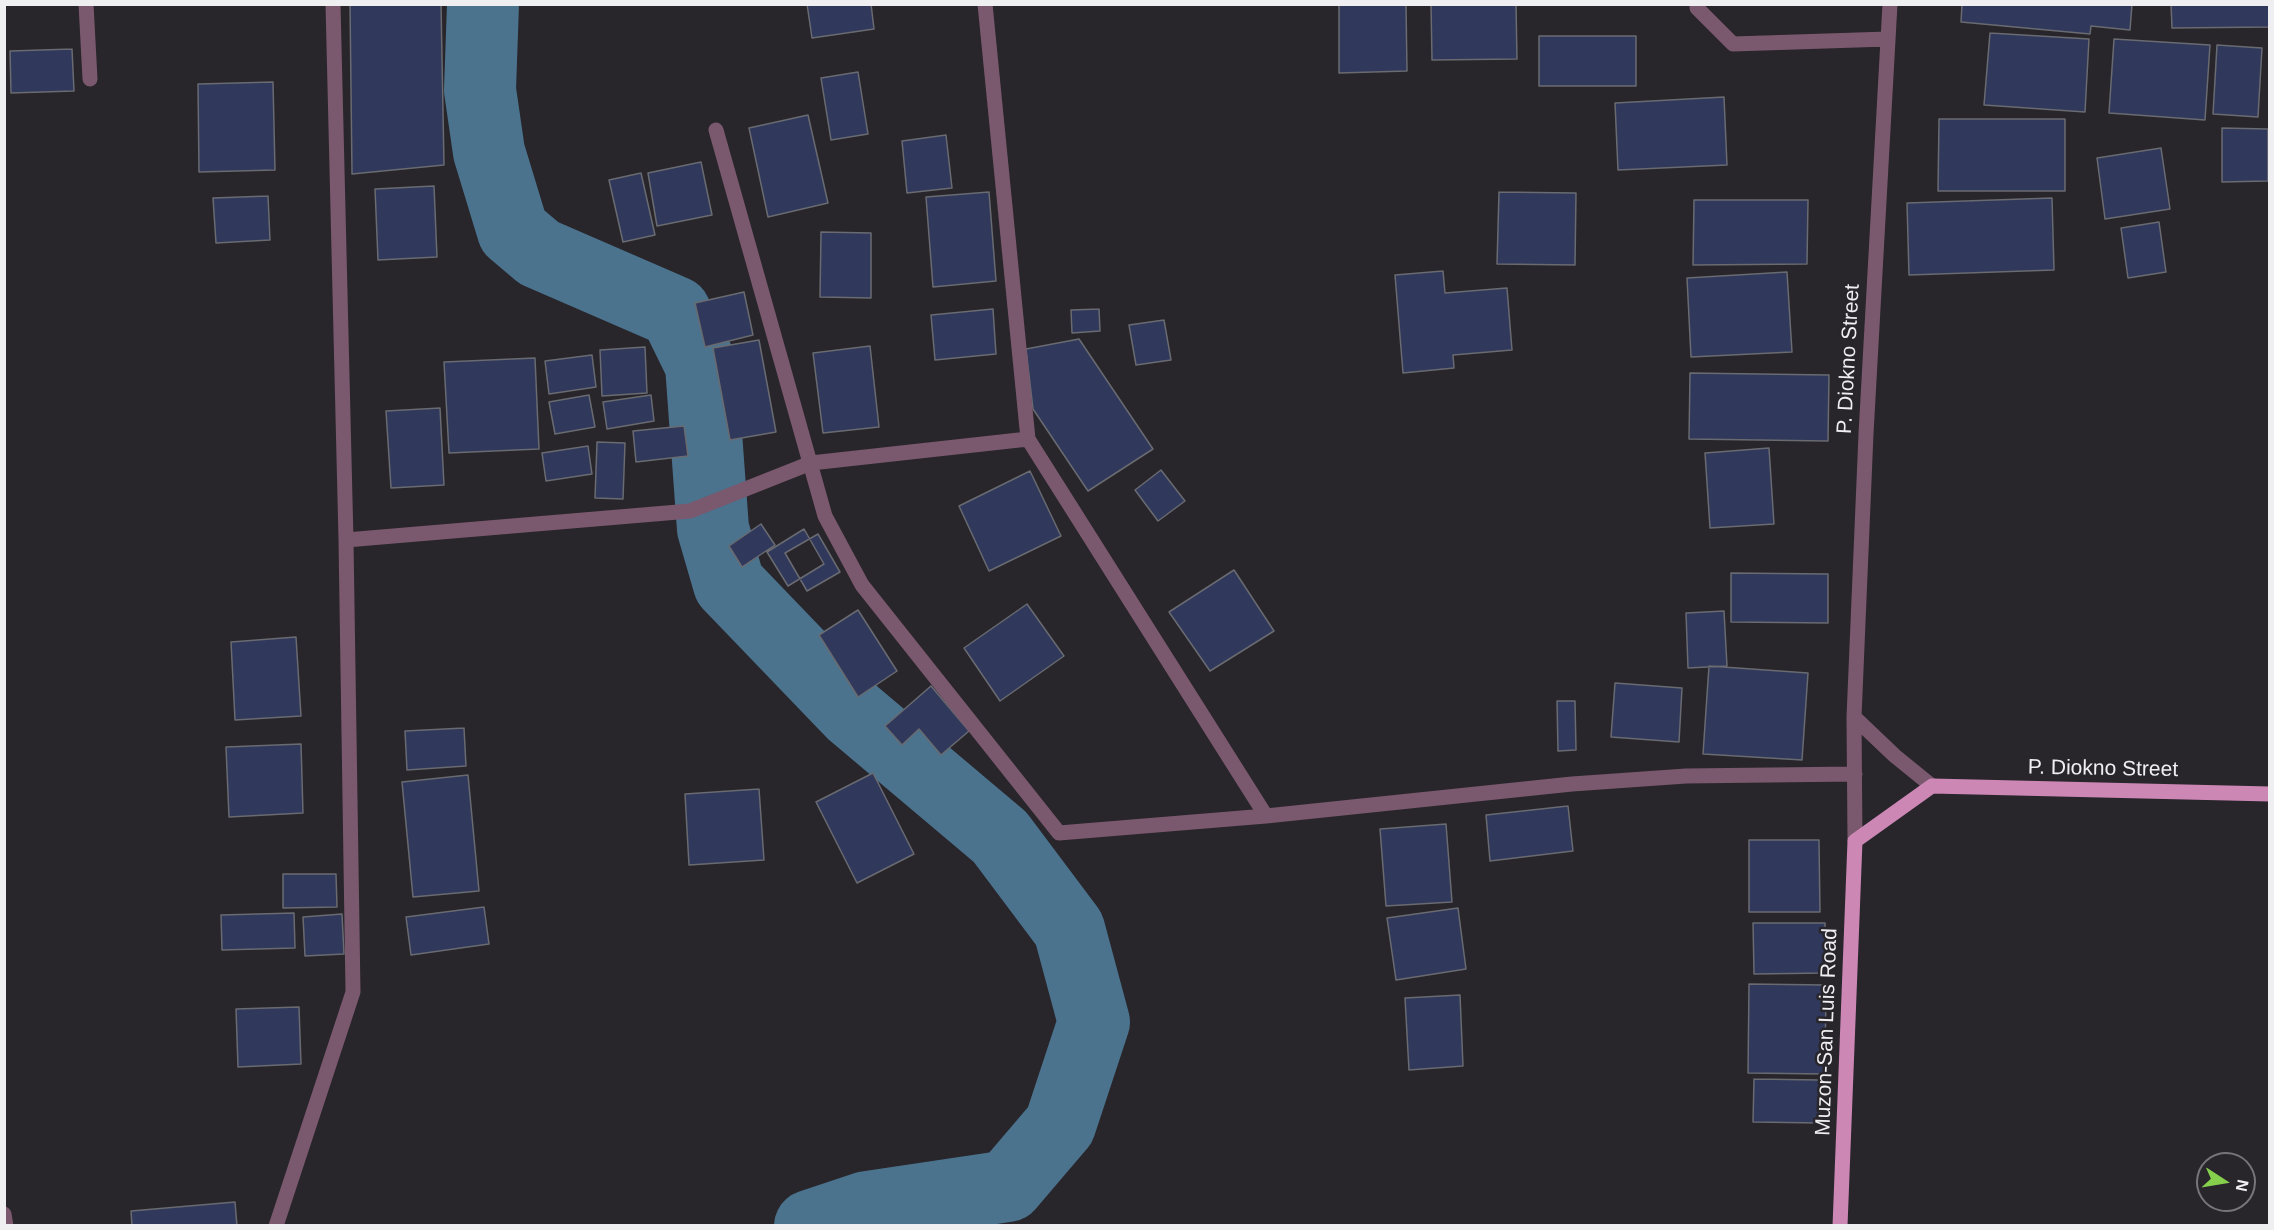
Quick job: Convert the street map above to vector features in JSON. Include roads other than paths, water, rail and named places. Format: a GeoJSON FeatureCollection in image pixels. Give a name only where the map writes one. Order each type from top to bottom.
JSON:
{"type":"FeatureCollection","features":[{"type":"Feature","properties":{"kind":"main road","name":"P. Diokno Street"},"geometry":{"type":"LineString","coordinates":[[1932,786],[2270,794]]}},
{"type":"Feature","properties":{"kind":"main road"},"geometry":{"type":"LineString","coordinates":[[1855,841],[1932,786]]}},
{"type":"Feature","properties":{"kind":"main road","name":"Muzon-San Luis Road"},"geometry":{"type":"LineString","coordinates":[[1840,1226],[1855,841]]}},
{"type":"Feature","properties":{"kind":"street"},"geometry":{"type":"LineString","coordinates":[[86,4],[90,79]]}},
{"type":"Feature","properties":{"kind":"street"},"geometry":{"type":"LineString","coordinates":[[276,1226],[353,992],[346,540],[333,4]]}},
{"type":"Feature","properties":{"kind":"street"},"geometry":{"type":"LineString","coordinates":[[985,4],[1028,439],[1266,816]]}},
{"type":"Feature","properties":{"kind":"street"},"geometry":{"type":"LineString","coordinates":[[1697,4],[1697,8],[1733,44],[1888,39]]}},
{"type":"Feature","properties":{"kind":"street","name":"P. Diokno Street"},"geometry":{"type":"LineString","coordinates":[[1855,841],[1854,717],[1866,434],[1890,4]]}},
{"type":"Feature","properties":{"kind":"street"},"geometry":{"type":"LineString","coordinates":[[716,130],[825,516],[862,585],[1059,833],[1266,816],[1584,783],[1686,776],[1855,774]]}},
{"type":"Feature","properties":{"kind":"street"},"geometry":{"type":"LineString","coordinates":[[346,540],[690,511],[811,463],[1028,439]]}},
{"type":"Feature","properties":{"kind":"street"},"geometry":{"type":"LineString","coordinates":[[1854,717],[1895,756],[1932,786]]}},
{"type":"Feature","properties":{"kind":"street"},"geometry":{"type":"LineString","coordinates":[[4,1214],[6,1226]]}},
{"type":"Feature","properties":{"kind":"waterway"},"geometry":{"type":"LineString","coordinates":[[483,4],[480,90],[489,152],[513,231],[539,253],[675,312],[701,365],[713,529],[729,584],[853,713],[1000,837],[1069,929],[1094,1022],[1060,1125],[1008,1186],[867,1207],[810,1226]]}}]}
